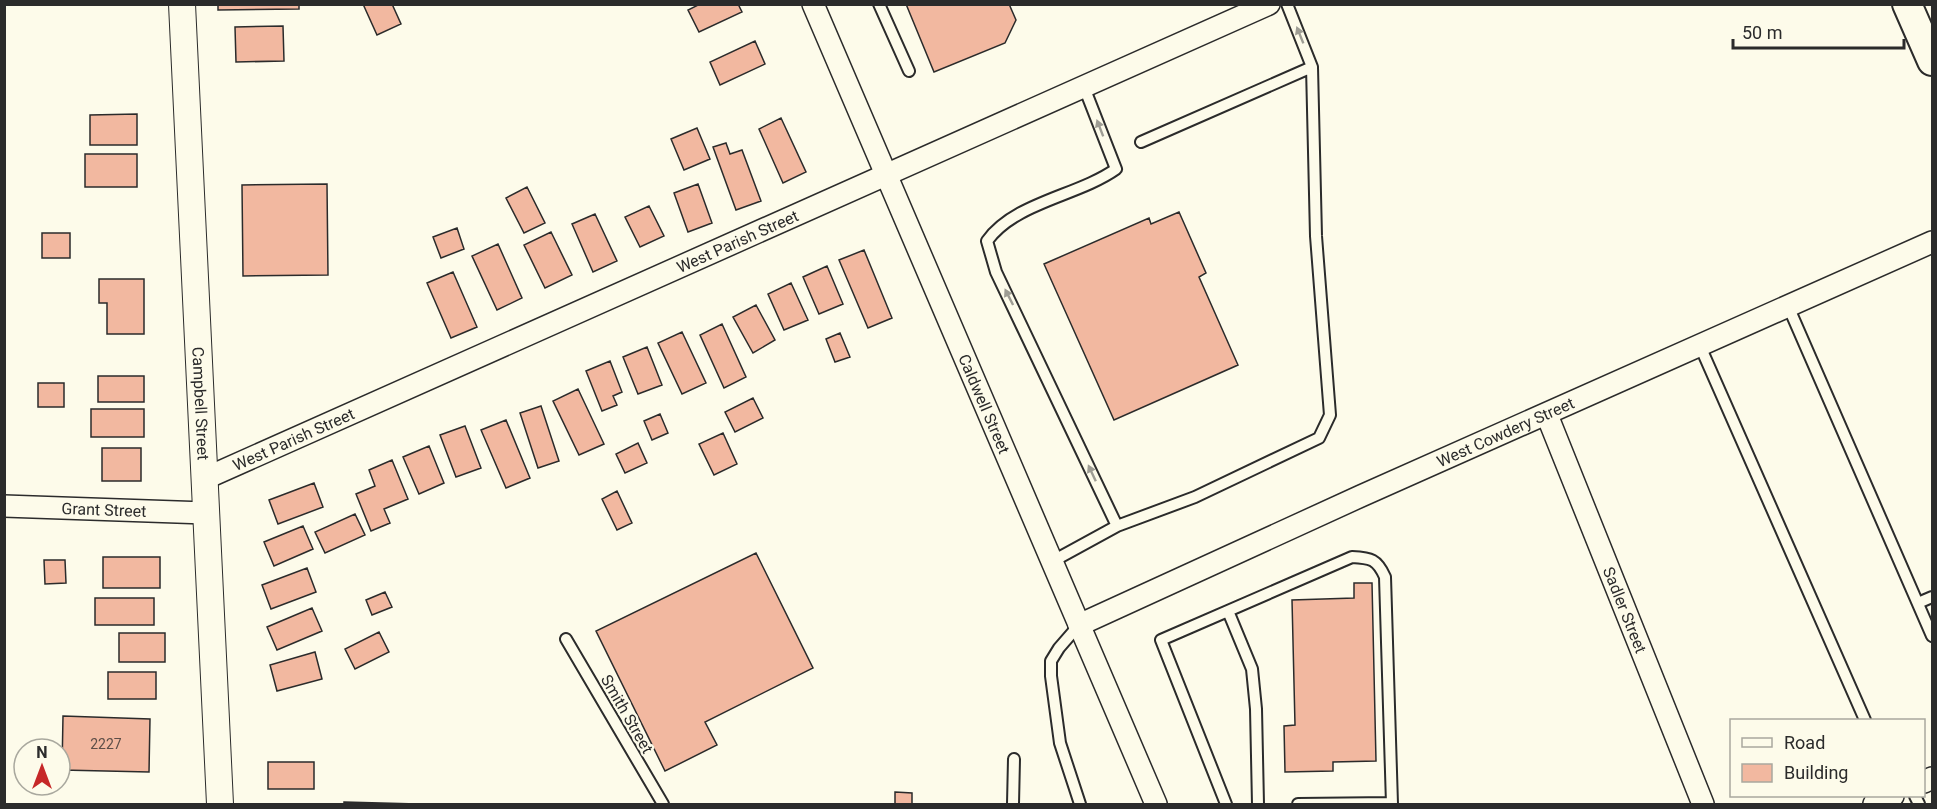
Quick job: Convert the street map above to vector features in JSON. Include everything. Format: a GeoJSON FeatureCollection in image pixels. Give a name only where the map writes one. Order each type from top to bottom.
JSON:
{"type":"FeatureCollection","features":[{"type":"Feature","properties":{"kind":"main road"},"geometry":{"type":"LineString","coordinates":[[1907,4],[1932,60]]}},
{"type":"Feature","properties":{"kind":"street","name":"Campbell Street"},"geometry":{"type":"LineString","coordinates":[[182,4],[220,804]]}},
{"type":"Feature","properties":{"kind":"street","name":"Caldwell Street"},"geometry":{"type":"LineString","coordinates":[[813,4],[1156,804]]}},
{"type":"Feature","properties":{"kind":"street","name":"West Parish Street"},"geometry":{"type":"LineString","coordinates":[[204,479],[1269,4]]}},
{"type":"Feature","properties":{"kind":"street","name":"West Cowdery Street"},"geometry":{"type":"LineString","coordinates":[[1080,625],[1361,496],[1932,242]]}},
{"type":"Feature","properties":{"kind":"street","name":"Sadler Street"},"geometry":{"type":"LineString","coordinates":[[1547,415],[1703,804]]}},
{"type":"Feature","properties":{"kind":"street","name":"Grant Street"},"geometry":{"type":"LineString","coordinates":[[4,506],[206,513]]}},
{"type":"Feature","properties":{"kind":"street"},"geometry":{"type":"LineString","coordinates":[[1874,804],[1889,797]]}},
{"type":"Feature","properties":{"kind":"lane"},"geometry":{"type":"LineString","coordinates":[[879,4],[909,72]]}},
{"type":"Feature","properties":{"kind":"lane"},"geometry":{"type":"LineString","coordinates":[[1053,561],[1117,526],[1195,497],[1319,438],[1330,415],[1316,236],[1312,67],[1287,4]]}},
{"type":"Feature","properties":{"kind":"lane"},"geometry":{"type":"LineString","coordinates":[[1141,142],[1312,67]]}},
{"type":"Feature","properties":{"kind":"lane"},"geometry":{"type":"LineString","coordinates":[[1084,87],[1116,169],[1100,181],[1049,200],[997,228],[987,241],[996,272],[1117,526]]}},
{"type":"Feature","properties":{"kind":"lane"},"geometry":{"type":"LineString","coordinates":[[1788,306],[1932,636]]}},
{"type":"Feature","properties":{"kind":"lane"},"geometry":{"type":"LineString","coordinates":[[1700,346],[1865,719]]}},
{"type":"Feature","properties":{"kind":"lane"},"geometry":{"type":"LineString","coordinates":[[1226,804],[1161,640],[1352,557],[1372,558],[1380,564],[1385,577],[1392,804],[1298,804]]}},
{"type":"Feature","properties":{"kind":"lane"},"geometry":{"type":"LineString","coordinates":[[1918,603],[1932,597]]}},
{"type":"Feature","properties":{"kind":"lane"},"geometry":{"type":"LineString","coordinates":[[1228,611],[1252,669],[1256,709],[1258,804]]}},
{"type":"Feature","properties":{"kind":"lane"},"geometry":{"type":"LineString","coordinates":[[1080,625],[1059,648],[1051,661],[1060,743],[1080,804]]}},
{"type":"Feature","properties":{"kind":"lane","name":"Smith Street"},"geometry":{"type":"LineString","coordinates":[[566,639],[663,804]]}},
{"type":"Feature","properties":{"kind":"lane"},"geometry":{"type":"LineString","coordinates":[[1013,804],[1014,759]]}},
{"type":"Feature","properties":{"kind":"building"},"geometry":{"type":"Polygon","coordinates":[[[218,4],[299,4],[299,9],[218,10],[218,4]]]}},
{"type":"Feature","properties":{"kind":"building"},"geometry":{"type":"Polygon","coordinates":[[[363,4],[392,4],[401,24],[377,35],[363,4]]]}},
{"type":"Feature","properties":{"kind":"building"},"geometry":{"type":"Polygon","coordinates":[[[700,4],[738,4],[742,12],[699,32],[688,10],[700,4]]]}},
{"type":"Feature","properties":{"kind":"building"},"geometry":{"type":"Polygon","coordinates":[[[906,4],[1009,4],[1016,20],[1005,43],[934,72],[906,4]]]}},
{"type":"Feature","properties":{"kind":"building"},"geometry":{"type":"Polygon","coordinates":[[[283,26],[284,61],[236,62],[235,27],[283,26]]]}},
{"type":"Feature","properties":{"kind":"building"},"geometry":{"type":"Polygon","coordinates":[[[755,41],[765,64],[720,85],[710,62],[755,41]]]}},
{"type":"Feature","properties":{"kind":"building"},"geometry":{"type":"Polygon","coordinates":[[[137,114],[137,145],[90,145],[90,115],[137,114]]]}},
{"type":"Feature","properties":{"kind":"building"},"geometry":{"type":"Polygon","coordinates":[[[781,118],[806,172],[783,183],[759,129],[781,118]]]}},
{"type":"Feature","properties":{"kind":"building"},"geometry":{"type":"Polygon","coordinates":[[[697,128],[710,159],[684,170],[671,139],[697,128]]]}},
{"type":"Feature","properties":{"kind":"building"},"geometry":{"type":"Polygon","coordinates":[[[726,143],[730,154],[742,150],[761,201],[736,210],[713,147],[726,143]]]}},
{"type":"Feature","properties":{"kind":"building"},"geometry":{"type":"Polygon","coordinates":[[[85,154],[137,154],[137,187],[85,187],[85,154]]]}},
{"type":"Feature","properties":{"kind":"building"},"geometry":{"type":"Polygon","coordinates":[[[327,184],[328,275],[243,276],[242,185],[327,184]]]}},
{"type":"Feature","properties":{"kind":"building"},"geometry":{"type":"Polygon","coordinates":[[[698,184],[712,223],[688,232],[674,193],[698,184]]]}},
{"type":"Feature","properties":{"kind":"building"},"geometry":{"type":"Polygon","coordinates":[[[527,187],[545,223],[524,233],[506,198],[527,187]]]}},
{"type":"Feature","properties":{"kind":"building"},"geometry":{"type":"Polygon","coordinates":[[[649,206],[664,236],[640,247],[625,217],[649,206]]]}},
{"type":"Feature","properties":{"kind":"building"},"geometry":{"type":"Polygon","coordinates":[[[1179,212],[1206,273],[1199,277],[1238,365],[1114,420],[1044,264],[1149,218],[1151,224],[1179,212]]]}},
{"type":"Feature","properties":{"kind":"building"},"geometry":{"type":"Polygon","coordinates":[[[595,214],[617,261],[593,272],[572,224],[595,214]]]}},
{"type":"Feature","properties":{"kind":"building"},"geometry":{"type":"Polygon","coordinates":[[[457,228],[464,249],[441,258],[433,237],[457,228]]]}},
{"type":"Feature","properties":{"kind":"building"},"geometry":{"type":"Polygon","coordinates":[[[551,232],[572,275],[545,288],[524,245],[551,232]]]}},
{"type":"Feature","properties":{"kind":"building"},"geometry":{"type":"Polygon","coordinates":[[[42,233],[70,233],[70,258],[42,258],[42,233]]]}},
{"type":"Feature","properties":{"kind":"building"},"geometry":{"type":"Polygon","coordinates":[[[498,244],[522,298],[497,310],[472,256],[498,244]]]}},
{"type":"Feature","properties":{"kind":"building"},"geometry":{"type":"Polygon","coordinates":[[[864,250],[892,318],[868,328],[839,260],[864,250]]]}},
{"type":"Feature","properties":{"kind":"building"},"geometry":{"type":"Polygon","coordinates":[[[827,266],[843,304],[819,314],[803,277],[827,266]]]}},
{"type":"Feature","properties":{"kind":"building"},"geometry":{"type":"Polygon","coordinates":[[[453,272],[477,327],[451,338],[427,283],[453,272]]]}},
{"type":"Feature","properties":{"kind":"building"},"geometry":{"type":"Polygon","coordinates":[[[99,279],[144,279],[144,334],[107,334],[107,303],[99,303],[99,279]]]}},
{"type":"Feature","properties":{"kind":"building"},"geometry":{"type":"Polygon","coordinates":[[[791,283],[808,320],[784,330],[768,294],[791,283]]]}},
{"type":"Feature","properties":{"kind":"building"},"geometry":{"type":"Polygon","coordinates":[[[756,305],[775,340],[753,353],[733,317],[756,305]]]}},
{"type":"Feature","properties":{"kind":"building"},"geometry":{"type":"Polygon","coordinates":[[[722,324],[746,377],[724,388],[700,335],[722,324]]]}},
{"type":"Feature","properties":{"kind":"building"},"geometry":{"type":"Polygon","coordinates":[[[682,332],[706,383],[682,394],[658,343],[682,332]]]}},
{"type":"Feature","properties":{"kind":"building"},"geometry":{"type":"Polygon","coordinates":[[[840,333],[850,357],[835,362],[826,339],[840,333]]]}},
{"type":"Feature","properties":{"kind":"building"},"geometry":{"type":"Polygon","coordinates":[[[647,347],[662,385],[638,394],[623,357],[647,347]]]}},
{"type":"Feature","properties":{"kind":"building"},"geometry":{"type":"Polygon","coordinates":[[[610,361],[622,392],[613,396],[617,405],[602,411],[586,371],[610,361]]]}},
{"type":"Feature","properties":{"kind":"building"},"geometry":{"type":"Polygon","coordinates":[[[98,376],[144,376],[144,402],[98,402],[98,376]]]}},
{"type":"Feature","properties":{"kind":"building"},"geometry":{"type":"Polygon","coordinates":[[[38,383],[64,383],[64,407],[38,407],[38,383]]]}},
{"type":"Feature","properties":{"kind":"building"},"geometry":{"type":"Polygon","coordinates":[[[578,389],[604,444],[579,455],[553,401],[578,389]]]}},
{"type":"Feature","properties":{"kind":"building"},"geometry":{"type":"Polygon","coordinates":[[[753,398],[763,418],[735,432],[725,412],[753,398]]]}},
{"type":"Feature","properties":{"kind":"building"},"geometry":{"type":"Polygon","coordinates":[[[541,406],[559,461],[538,468],[520,413],[541,406]]]}},
{"type":"Feature","properties":{"kind":"building"},"geometry":{"type":"Polygon","coordinates":[[[91,409],[144,409],[144,437],[91,437],[91,409]]]}},
{"type":"Feature","properties":{"kind":"building"},"geometry":{"type":"Polygon","coordinates":[[[660,414],[668,433],[652,440],[644,421],[660,414]]]}},
{"type":"Feature","properties":{"kind":"building"},"geometry":{"type":"Polygon","coordinates":[[[506,420],[530,478],[506,488],[481,430],[506,420]]]}},
{"type":"Feature","properties":{"kind":"building"},"geometry":{"type":"Polygon","coordinates":[[[465,426],[481,468],[456,477],[440,435],[465,426]]]}},
{"type":"Feature","properties":{"kind":"building"},"geometry":{"type":"Polygon","coordinates":[[[723,433],[737,464],[714,475],[699,444],[723,433]]]}},
{"type":"Feature","properties":{"kind":"building"},"geometry":{"type":"Polygon","coordinates":[[[638,443],[647,463],[625,473],[616,454],[638,443]]]}},
{"type":"Feature","properties":{"kind":"building"},"geometry":{"type":"Polygon","coordinates":[[[429,446],[444,483],[419,494],[403,457],[429,446]]]}},
{"type":"Feature","properties":{"kind":"building"},"geometry":{"type":"Polygon","coordinates":[[[102,448],[141,448],[141,481],[102,481],[102,448]]]}},
{"type":"Feature","properties":{"kind":"building"},"geometry":{"type":"Polygon","coordinates":[[[392,460],[408,499],[384,509],[390,523],[371,531],[356,494],[375,486],[369,470],[392,460]]]}},
{"type":"Feature","properties":{"kind":"building"},"geometry":{"type":"Polygon","coordinates":[[[314,483],[323,507],[278,524],[269,500],[314,483]]]}},
{"type":"Feature","properties":{"kind":"building"},"geometry":{"type":"Polygon","coordinates":[[[617,491],[632,523],[617,530],[602,499],[617,491]]]}},
{"type":"Feature","properties":{"kind":"building"},"geometry":{"type":"Polygon","coordinates":[[[355,514],[365,535],[325,553],[315,532],[355,514]]]}},
{"type":"Feature","properties":{"kind":"building"},"geometry":{"type":"Polygon","coordinates":[[[303,526],[313,549],[274,566],[264,542],[303,526]]]}},
{"type":"Feature","properties":{"kind":"building"},"geometry":{"type":"Polygon","coordinates":[[[756,553],[813,668],[705,722],[717,745],[665,771],[596,631],[756,553]]]}},
{"type":"Feature","properties":{"kind":"building"},"geometry":{"type":"Polygon","coordinates":[[[103,557],[160,557],[160,588],[103,588],[103,557]]]}},
{"type":"Feature","properties":{"kind":"building"},"geometry":{"type":"Polygon","coordinates":[[[44,560],[65,560],[66,583],[45,584],[44,560]]]}},
{"type":"Feature","properties":{"kind":"building"},"geometry":{"type":"Polygon","coordinates":[[[307,568],[316,592],[271,609],[262,585],[307,568]]]}},
{"type":"Feature","properties":{"kind":"building"},"geometry":{"type":"Polygon","coordinates":[[[1354,583],[1372,583],[1376,761],[1333,762],[1333,771],[1285,772],[1284,726],[1295,725],[1292,600],[1354,598],[1354,583]]]}},
{"type":"Feature","properties":{"kind":"building"},"geometry":{"type":"Polygon","coordinates":[[[385,592],[392,607],[372,615],[366,600],[385,592]]]}},
{"type":"Feature","properties":{"kind":"building"},"geometry":{"type":"Polygon","coordinates":[[[95,598],[154,598],[154,625],[95,625],[95,598]]]}},
{"type":"Feature","properties":{"kind":"building"},"geometry":{"type":"Polygon","coordinates":[[[312,608],[322,631],[277,650],[267,627],[312,608]]]}},
{"type":"Feature","properties":{"kind":"building"},"geometry":{"type":"Polygon","coordinates":[[[379,632],[389,652],[355,669],[345,649],[379,632]]]}},
{"type":"Feature","properties":{"kind":"building"},"geometry":{"type":"Polygon","coordinates":[[[119,633],[165,633],[165,662],[119,662],[119,633]]]}},
{"type":"Feature","properties":{"kind":"building"},"geometry":{"type":"Polygon","coordinates":[[[315,652],[322,679],[277,691],[270,665],[315,652]]]}},
{"type":"Feature","properties":{"kind":"building"},"geometry":{"type":"Polygon","coordinates":[[[108,672],[156,672],[156,699],[108,699],[108,672]]]}},
{"type":"Feature","properties":{"kind":"building"},"geometry":{"type":"Polygon","coordinates":[[[63,716],[150,719],[149,772],[72,770],[72,737],[63,737],[63,716]]]}},
{"type":"Feature","properties":{"kind":"building"},"geometry":{"type":"Polygon","coordinates":[[[268,762],[314,762],[314,789],[268,789],[268,762]]]}},
{"type":"Feature","properties":{"kind":"building"},"geometry":{"type":"Polygon","coordinates":[[[895,792],[912,793],[912,804],[895,804],[895,792]]]}},
{"type":"Feature","properties":{"kind":"building"},"geometry":{"type":"Polygon","coordinates":[[[344,802],[418,804],[344,804],[344,802]]]}}]}
